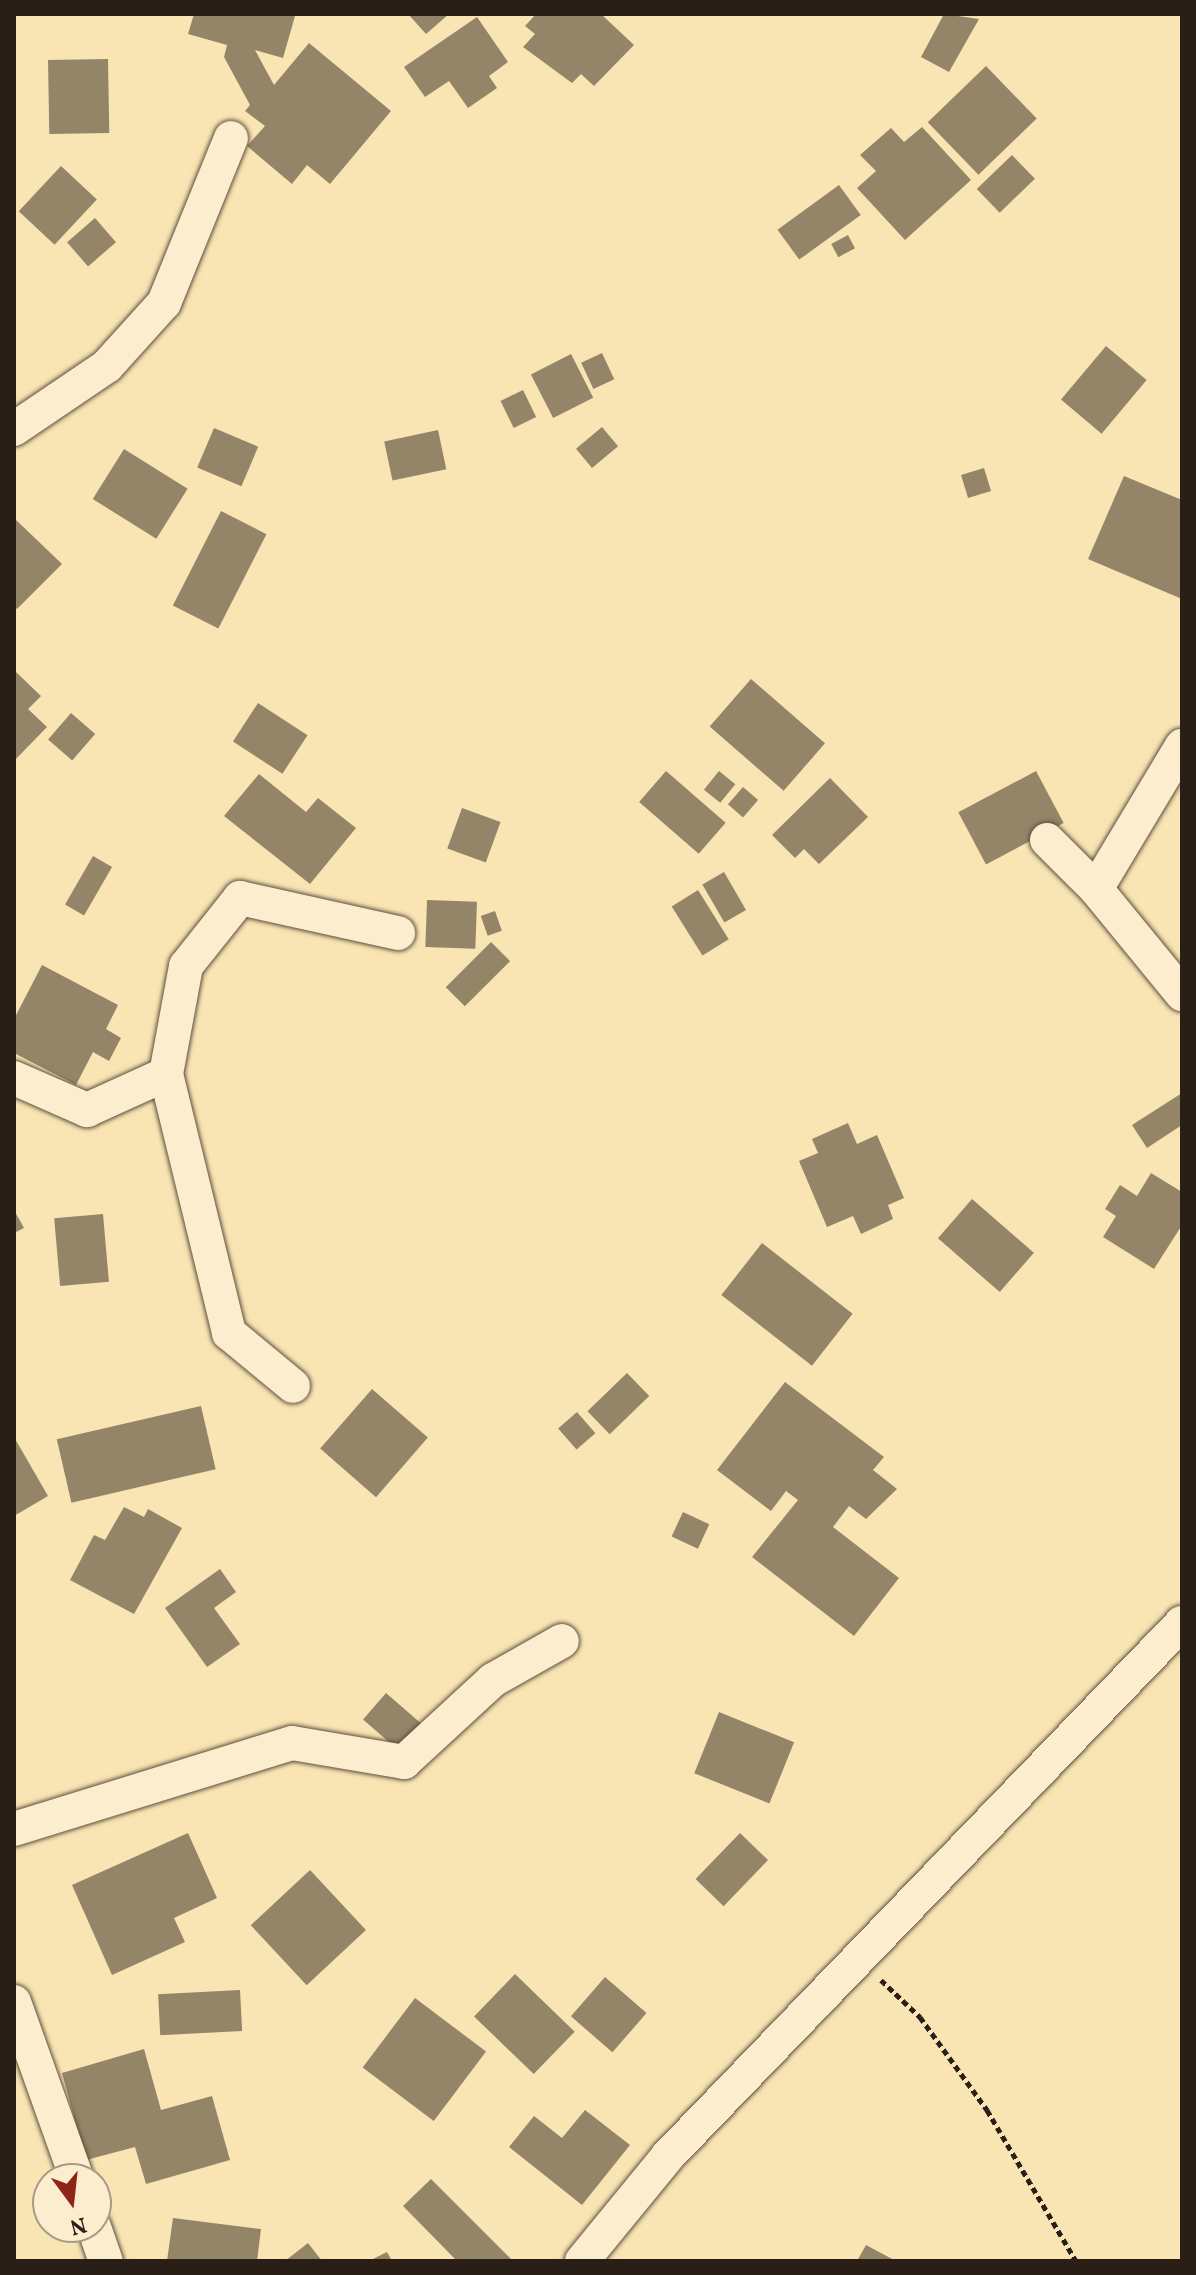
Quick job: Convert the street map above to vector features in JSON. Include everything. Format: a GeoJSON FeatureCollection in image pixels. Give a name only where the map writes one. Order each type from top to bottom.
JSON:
{"type":"FeatureCollection","features":[{"type":"Feature","properties":{"kind":"street"},"geometry":{"type":"LineString","coordinates":[[14,429],[107,366],[164,303],[231,138]]}},
{"type":"Feature","properties":{"kind":"street"},"geometry":{"type":"LineString","coordinates":[[1096,889],[1182,746]]}},
{"type":"Feature","properties":{"kind":"street"},"geometry":{"type":"LineString","coordinates":[[1047,840],[1096,889],[1182,994]]}},
{"type":"Feature","properties":{"kind":"street"},"geometry":{"type":"LineString","coordinates":[[293,1386],[229,1333],[166,1074],[186,966],[240,898],[398,933]]}},
{"type":"Feature","properties":{"kind":"street"},"geometry":{"type":"LineString","coordinates":[[14,1078],[87,1110],[166,1074]]}},
{"type":"Feature","properties":{"kind":"street"},"geometry":{"type":"LineString","coordinates":[[582,2261],[667,2157],[1182,1623]]}},
{"type":"Feature","properties":{"kind":"street"},"geometry":{"type":"LineString","coordinates":[[14,1829],[292,1743],[404,1762],[493,1680],[562,1641]]}},
{"type":"Feature","properties":{"kind":"street"},"geometry":{"type":"LineString","coordinates":[[14,2002],[71,2163]]}},
{"type":"Feature","properties":{"kind":"path"},"geometry":{"type":"LineString","coordinates":[[857,1958],[920,2017],[987,2110],[1076,2261]]}},
{"type":"Feature","properties":{"kind":"building"},"geometry":{"type":"Polygon","coordinates":[[[194,14],[295,16],[283,58],[255,50],[274,85],[309,43],[391,111],[330,184],[307,165],[292,184],[247,146],[265,126],[245,111],[250,105],[224,57],[227,45],[188,34],[194,14]]]}},
{"type":"Feature","properties":{"kind":"building"},"geometry":{"type":"Polygon","coordinates":[[[408,14],[449,14],[426,34],[408,14]]]}},
{"type":"Feature","properties":{"kind":"building"},"geometry":{"type":"Polygon","coordinates":[[[536,14],[601,14],[634,45],[594,86],[581,74],[572,83],[523,47],[535,34],[525,26],[536,14]]]}},
{"type":"Feature","properties":{"kind":"building"},"geometry":{"type":"Polygon","coordinates":[[[944,14],[979,19],[949,72],[921,57],[944,14]]]}},
{"type":"Feature","properties":{"kind":"building"},"geometry":{"type":"Polygon","coordinates":[[[477,17],[508,62],[489,76],[497,88],[468,108],[449,81],[425,97],[404,67],[477,17]]]}},
{"type":"Feature","properties":{"kind":"building"},"geometry":{"type":"Polygon","coordinates":[[[108,59],[109,133],[49,134],[48,60],[108,59]]]}},
{"type":"Feature","properties":{"kind":"building"},"geometry":{"type":"Polygon","coordinates":[[[986,66],[1037,119],[978,175],[928,122],[986,66]]]}},
{"type":"Feature","properties":{"kind":"building"},"geometry":{"type":"Polygon","coordinates":[[[922,127],[971,180],[905,240],[857,188],[876,171],[860,155],[891,128],[904,142],[922,127]]]}},
{"type":"Feature","properties":{"kind":"building"},"geometry":{"type":"Polygon","coordinates":[[[1012,155],[1035,179],[1000,213],[977,189],[1012,155]]]}},
{"type":"Feature","properties":{"kind":"building"},"geometry":{"type":"Polygon","coordinates":[[[61,166],[97,199],[55,245],[19,211],[61,166]]]}},
{"type":"Feature","properties":{"kind":"building"},"geometry":{"type":"Polygon","coordinates":[[[839,185],[861,215],[799,260],[778,230],[839,185]]]}},
{"type":"Feature","properties":{"kind":"building"},"geometry":{"type":"Polygon","coordinates":[[[95,218],[116,242],[88,266],[67,242],[95,218]]]}},
{"type":"Feature","properties":{"kind":"building"},"geometry":{"type":"Polygon","coordinates":[[[848,235],[855,248],[838,257],[831,244],[848,235]]]}},
{"type":"Feature","properties":{"kind":"building"},"geometry":{"type":"Polygon","coordinates":[[[1106,346],[1147,380],[1102,434],[1061,400],[1106,346]]]}},
{"type":"Feature","properties":{"kind":"building"},"geometry":{"type":"Polygon","coordinates":[[[602,353],[614,379],[593,389],[581,363],[602,353]]]}},
{"type":"Feature","properties":{"kind":"building"},"geometry":{"type":"Polygon","coordinates":[[[571,354],[593,398],[553,418],[531,374],[571,354]]]}},
{"type":"Feature","properties":{"kind":"building"},"geometry":{"type":"Polygon","coordinates":[[[523,390],[536,417],[514,428],[501,401],[523,390]]]}},
{"type":"Feature","properties":{"kind":"building"},"geometry":{"type":"Polygon","coordinates":[[[602,427],[618,446],[592,468],[576,449],[602,427]]]}},
{"type":"Feature","properties":{"kind":"building"},"geometry":{"type":"Polygon","coordinates":[[[214,428],[258,447],[241,486],[197,468],[214,428]]]}},
{"type":"Feature","properties":{"kind":"building"},"geometry":{"type":"Polygon","coordinates":[[[438,430],[446,469],[393,481],[384,441],[438,430]]]}},
{"type":"Feature","properties":{"kind":"building"},"geometry":{"type":"Polygon","coordinates":[[[124,449],[188,489],[156,539],[93,499],[124,449]]]}},
{"type":"Feature","properties":{"kind":"building"},"geometry":{"type":"Polygon","coordinates":[[[984,468],[991,491],[968,498],[961,475],[984,468]]]}},
{"type":"Feature","properties":{"kind":"building"},"geometry":{"type":"Polygon","coordinates":[[[1124,476],[1182,500],[1182,599],[1088,559],[1124,476]]]}},
{"type":"Feature","properties":{"kind":"building"},"geometry":{"type":"Polygon","coordinates":[[[221,511],[266,534],[218,629],[173,605],[221,511]]]}},
{"type":"Feature","properties":{"kind":"building"},"geometry":{"type":"Polygon","coordinates":[[[14,518],[62,564],[17,609],[14,607],[14,518]]]}},
{"type":"Feature","properties":{"kind":"building"},"geometry":{"type":"Polygon","coordinates":[[[16,672],[41,696],[28,709],[47,727],[14,761],[16,672]]]}},
{"type":"Feature","properties":{"kind":"building"},"geometry":{"type":"Polygon","coordinates":[[[751,679],[825,743],[784,791],[710,727],[751,679]]]}},
{"type":"Feature","properties":{"kind":"building"},"geometry":{"type":"Polygon","coordinates":[[[258,703],[307,735],[282,774],[233,742],[258,703]]]}},
{"type":"Feature","properties":{"kind":"building"},"geometry":{"type":"Polygon","coordinates":[[[71,713],[95,734],[72,760],[48,739],[71,713]]]}},
{"type":"Feature","properties":{"kind":"building"},"geometry":{"type":"Polygon","coordinates":[[[666,771],[726,823],[699,854],[639,802],[666,771]]]}},
{"type":"Feature","properties":{"kind":"building"},"geometry":{"type":"Polygon","coordinates":[[[719,771],[735,784],[720,803],[704,790],[719,771]]]}},
{"type":"Feature","properties":{"kind":"building"},"geometry":{"type":"Polygon","coordinates":[[[1036,771],[1064,823],[986,864],[958,812],[1036,771]]]}},
{"type":"Feature","properties":{"kind":"building"},"geometry":{"type":"Polygon","coordinates":[[[259,774],[306,812],[318,798],[356,828],[310,884],[224,816],[259,774]]]}},
{"type":"Feature","properties":{"kind":"building"},"geometry":{"type":"Polygon","coordinates":[[[830,778],[868,817],[819,864],[804,849],[795,858],[772,835],[830,778]]]}},
{"type":"Feature","properties":{"kind":"building"},"geometry":{"type":"Polygon","coordinates":[[[743,787],[758,800],[743,817],[728,804],[743,787]]]}},
{"type":"Feature","properties":{"kind":"building"},"geometry":{"type":"Polygon","coordinates":[[[462,808],[501,822],[486,862],[447,848],[462,808]]]}},
{"type":"Feature","properties":{"kind":"building"},"geometry":{"type":"Polygon","coordinates":[[[93,856],[112,867],[84,915],[65,904],[93,856]]]}},
{"type":"Feature","properties":{"kind":"building"},"geometry":{"type":"Polygon","coordinates":[[[724,872],[746,910],[724,923],[702,884],[724,872]]]}},
{"type":"Feature","properties":{"kind":"building"},"geometry":{"type":"Polygon","coordinates":[[[698,890],[729,939],[702,956],[672,906],[698,890]]]}},
{"type":"Feature","properties":{"kind":"building"},"geometry":{"type":"Polygon","coordinates":[[[427,900],[477,902],[475,949],[425,947],[427,900]]]}},
{"type":"Feature","properties":{"kind":"building"},"geometry":{"type":"Polygon","coordinates":[[[495,911],[502,931],[488,936],[481,916],[495,911]]]}},
{"type":"Feature","properties":{"kind":"building"},"geometry":{"type":"Polygon","coordinates":[[[491,942],[510,961],[465,1006],[446,987],[491,942]]]}},
{"type":"Feature","properties":{"kind":"building"},"geometry":{"type":"Polygon","coordinates":[[[42,965],[118,1005],[106,1029],[121,1038],[109,1061],[93,1052],[76,1085],[14,1053],[14,1019],[42,965]]]}},
{"type":"Feature","properties":{"kind":"building"},"geometry":{"type":"Polygon","coordinates":[[[1182,1093],[1182,1125],[1147,1148],[1132,1125],[1182,1093]]]}},
{"type":"Feature","properties":{"kind":"building"},"geometry":{"type":"Polygon","coordinates":[[[848,1123],[857,1144],[877,1135],[904,1198],[888,1205],[893,1219],[861,1234],[853,1216],[827,1227],[799,1161],[818,1153],[812,1139],[848,1123]]]}},
{"type":"Feature","properties":{"kind":"building"},"geometry":{"type":"Polygon","coordinates":[[[1151,1173],[1182,1192],[1182,1225],[1154,1269],[1103,1237],[1116,1216],[1105,1209],[1120,1185],[1137,1196],[1151,1173]]]}},
{"type":"Feature","properties":{"kind":"building"},"geometry":{"type":"Polygon","coordinates":[[[972,1199],[1034,1253],[1000,1292],[938,1238],[972,1199]]]}},
{"type":"Feature","properties":{"kind":"building"},"geometry":{"type":"Polygon","coordinates":[[[14,1210],[24,1228],[14,1233],[14,1210]]]}},
{"type":"Feature","properties":{"kind":"building"},"geometry":{"type":"Polygon","coordinates":[[[103,1214],[109,1282],[60,1286],[54,1218],[103,1214]]]}},
{"type":"Feature","properties":{"kind":"building"},"geometry":{"type":"Polygon","coordinates":[[[762,1243],[853,1314],[812,1366],[721,1295],[762,1243]]]}},
{"type":"Feature","properties":{"kind":"building"},"geometry":{"type":"Polygon","coordinates":[[[627,1373],[649,1396],[610,1434],[587,1411],[627,1373]]]}},
{"type":"Feature","properties":{"kind":"building"},"geometry":{"type":"Polygon","coordinates":[[[785,1382],[884,1457],[873,1470],[897,1489],[866,1519],[849,1506],[833,1527],[899,1578],[854,1636],[752,1557],[798,1500],[786,1491],[771,1511],[717,1470],[785,1382]]]}},
{"type":"Feature","properties":{"kind":"building"},"geometry":{"type":"Polygon","coordinates":[[[372,1389],[428,1438],[376,1497],[320,1449],[372,1389]]]}},
{"type":"Feature","properties":{"kind":"building"},"geometry":{"type":"Polygon","coordinates":[[[201,1406],[216,1469],[71,1503],[57,1439],[201,1406]]]}},
{"type":"Feature","properties":{"kind":"building"},"geometry":{"type":"Polygon","coordinates":[[[577,1412],[595,1433],[577,1450],[558,1428],[577,1412]]]}},
{"type":"Feature","properties":{"kind":"building"},"geometry":{"type":"Polygon","coordinates":[[[14,1437],[48,1496],[14,1516],[14,1437]]]}},
{"type":"Feature","properties":{"kind":"building"},"geometry":{"type":"Polygon","coordinates":[[[124,1507],[144,1517],[148,1509],[182,1528],[134,1614],[70,1580],[94,1535],[105,1540],[124,1507]]]}},
{"type":"Feature","properties":{"kind":"building"},"geometry":{"type":"Polygon","coordinates":[[[683,1512],[709,1524],[698,1549],[672,1536],[683,1512]]]}},
{"type":"Feature","properties":{"kind":"building"},"geometry":{"type":"Polygon","coordinates":[[[220,1569],[236,1592],[214,1608],[240,1644],[207,1667],[165,1608],[220,1569]]]}},
{"type":"Feature","properties":{"kind":"building"},"geometry":{"type":"Polygon","coordinates":[[[386,1693],[424,1726],[401,1752],[363,1719],[386,1693]]]}},
{"type":"Feature","properties":{"kind":"building"},"geometry":{"type":"Polygon","coordinates":[[[719,1712],[794,1742],[769,1804],[694,1773],[719,1712]]]}},
{"type":"Feature","properties":{"kind":"building"},"geometry":{"type":"Polygon","coordinates":[[[188,1833],[217,1898],[174,1918],[185,1942],[112,1975],[72,1885],[188,1833]]]}},
{"type":"Feature","properties":{"kind":"building"},"geometry":{"type":"Polygon","coordinates":[[[740,1833],[768,1860],[724,1906],[696,1879],[740,1833]]]}},
{"type":"Feature","properties":{"kind":"building"},"geometry":{"type":"Polygon","coordinates":[[[310,1870],[366,1930],[307,1985],[251,1925],[310,1870]]]}},
{"type":"Feature","properties":{"kind":"building"},"geometry":{"type":"Polygon","coordinates":[[[515,1974],[575,2032],[534,2074],[474,2016],[515,1974]]]}},
{"type":"Feature","properties":{"kind":"building"},"geometry":{"type":"Polygon","coordinates":[[[605,1977],[647,2013],[612,2052],[571,2016],[605,1977]]]}},
{"type":"Feature","properties":{"kind":"building"},"geometry":{"type":"Polygon","coordinates":[[[240,1990],[242,2031],[160,2035],[158,1994],[240,1990]]]}},
{"type":"Feature","properties":{"kind":"building"},"geometry":{"type":"Polygon","coordinates":[[[415,1998],[486,2052],[434,2121],[363,2067],[415,1998]]]}},
{"type":"Feature","properties":{"kind":"building"},"geometry":{"type":"Polygon","coordinates":[[[144,2049],[161,2110],[212,2096],[230,2160],[146,2184],[135,2147],[86,2160],[62,2073],[144,2049]]]}},
{"type":"Feature","properties":{"kind":"building"},"geometry":{"type":"Polygon","coordinates":[[[585,2110],[630,2145],[582,2205],[509,2147],[534,2116],[562,2138],[585,2110]]]}},
{"type":"Feature","properties":{"kind":"building"},"geometry":{"type":"Polygon","coordinates":[[[431,2179],[513,2261],[457,2261],[403,2206],[431,2179]]]}},
{"type":"Feature","properties":{"kind":"building"},"geometry":{"type":"Polygon","coordinates":[[[173,2218],[261,2229],[257,2261],[167,2261],[173,2218]]]}},
{"type":"Feature","properties":{"kind":"building"},"geometry":{"type":"Polygon","coordinates":[[[308,2243],[322,2261],[285,2261],[308,2243]]]}},
{"type":"Feature","properties":{"kind":"building"},"geometry":{"type":"Polygon","coordinates":[[[866,2245],[896,2261],[857,2261],[866,2245]]]}},
{"type":"Feature","properties":{"kind":"building"},"geometry":{"type":"Polygon","coordinates":[[[387,2252],[392,2261],[369,2261],[387,2252]]]}}]}
